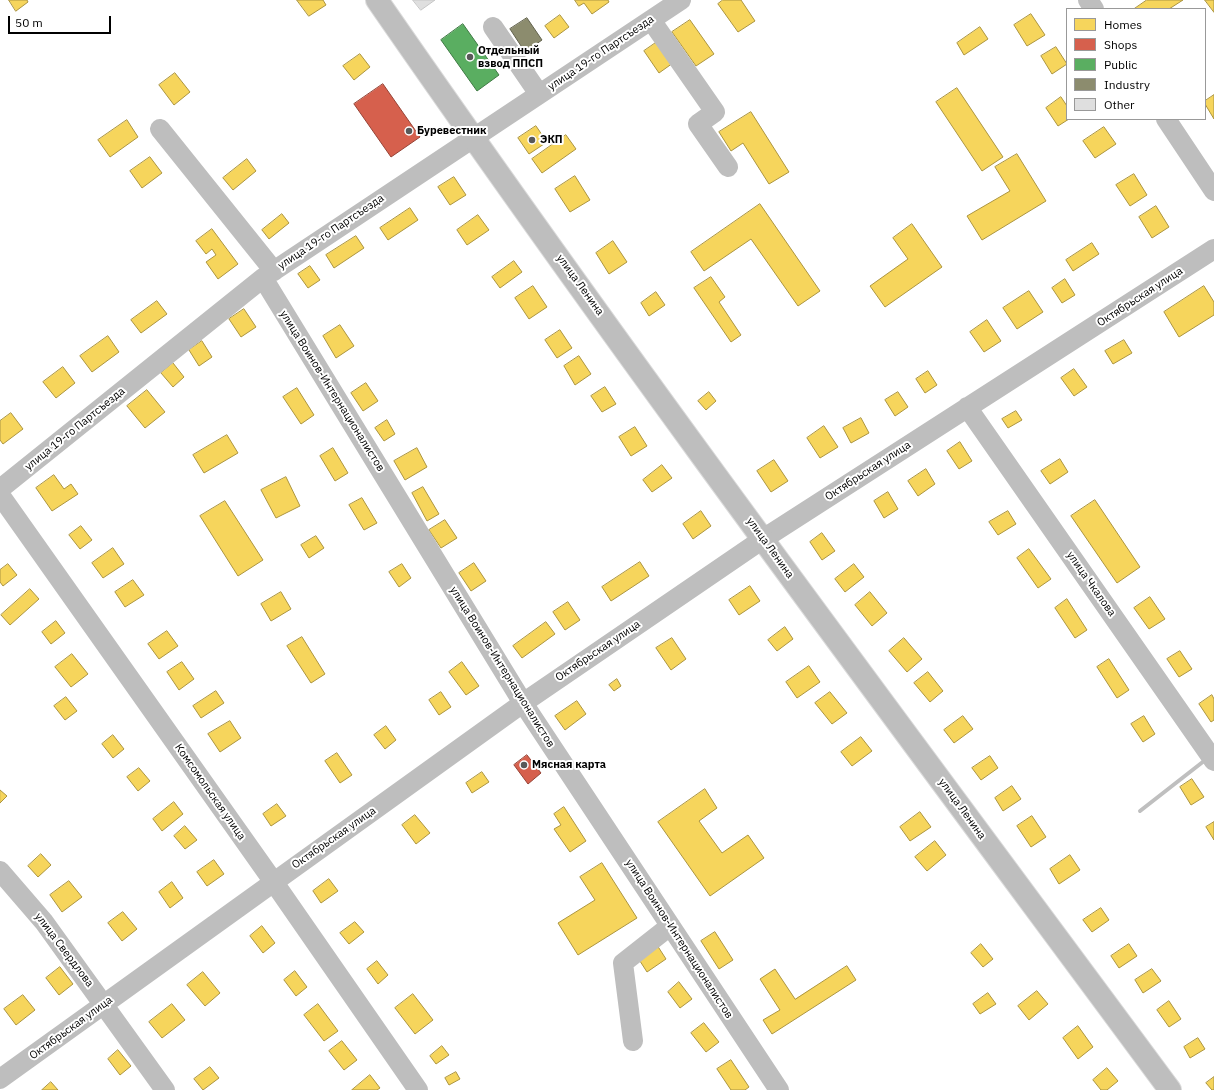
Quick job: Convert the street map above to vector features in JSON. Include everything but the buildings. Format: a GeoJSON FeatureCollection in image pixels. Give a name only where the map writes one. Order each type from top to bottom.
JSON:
{"type":"FeatureCollection","features":[{"type":"Feature","properties":{"kind":"main road","name":"улица Ленина"},"geometry":{"type":"LineString","coordinates":[[377,0],[473,138],[763,539],[1170,1090]]}},
{"type":"Feature","properties":{"kind":"street","name":"улица 19-го Партсъезда"},"geometry":{"type":"LineString","coordinates":[[0,489],[268,274],[681,0]]}},
{"type":"Feature","properties":{"kind":"street"},"geometry":{"type":"LineString","coordinates":[[651,20],[715,112],[698,124],[728,167]]}},
{"type":"Feature","properties":{"kind":"street"},"geometry":{"type":"LineString","coordinates":[[493,26],[539,94]]}},
{"type":"Feature","properties":{"kind":"street"},"geometry":{"type":"LineString","coordinates":[[1167,120],[1214,192]]}},
{"type":"Feature","properties":{"kind":"street","name":"улица Воинов-Интернационалистов"},"geometry":{"type":"LineString","coordinates":[[160,129],[268,274],[523,703],[779,1090]]}},
{"type":"Feature","properties":{"kind":"street","name":"Октябрьская улица"},"geometry":{"type":"LineString","coordinates":[[0,1079],[273,881],[523,703],[763,539],[1214,249]]}},
{"type":"Feature","properties":{"kind":"street","name":"улица Чкалова"},"geometry":{"type":"LineString","coordinates":[[967,407],[1214,761]]}},
{"type":"Feature","properties":{"kind":"street","name":"Комсомольская улица"},"geometry":{"type":"LineString","coordinates":[[0,496],[273,881],[418,1090]]}},
{"type":"Feature","properties":{"kind":"street","name":"улица Свердлова"},"geometry":{"type":"LineString","coordinates":[[0,871],[44,922],[166,1090]]}},
{"type":"Feature","properties":{"kind":"street"},"geometry":{"type":"LineString","coordinates":[[633,1041],[623,964],[670,926]]}},
{"type":"Feature","properties":{"kind":"waterway"},"geometry":{"type":"LineString","coordinates":[[1140,811],[1204,761]]}},
{"type":"Feature","properties":{"kind":"place","name":"Отдельный взвод ППСП"},"geometry":{"type":"Point","coordinates":[470,57]}},
{"type":"Feature","properties":{"kind":"place","name":"Буревестник"},"geometry":{"type":"Point","coordinates":[409,131]}},
{"type":"Feature","properties":{"kind":"place","name":"ЭКП"},"geometry":{"type":"Point","coordinates":[532,140]}},
{"type":"Feature","properties":{"kind":"place","name":"Мясная карта"},"geometry":{"type":"Point","coordinates":[524,765]}}]}
